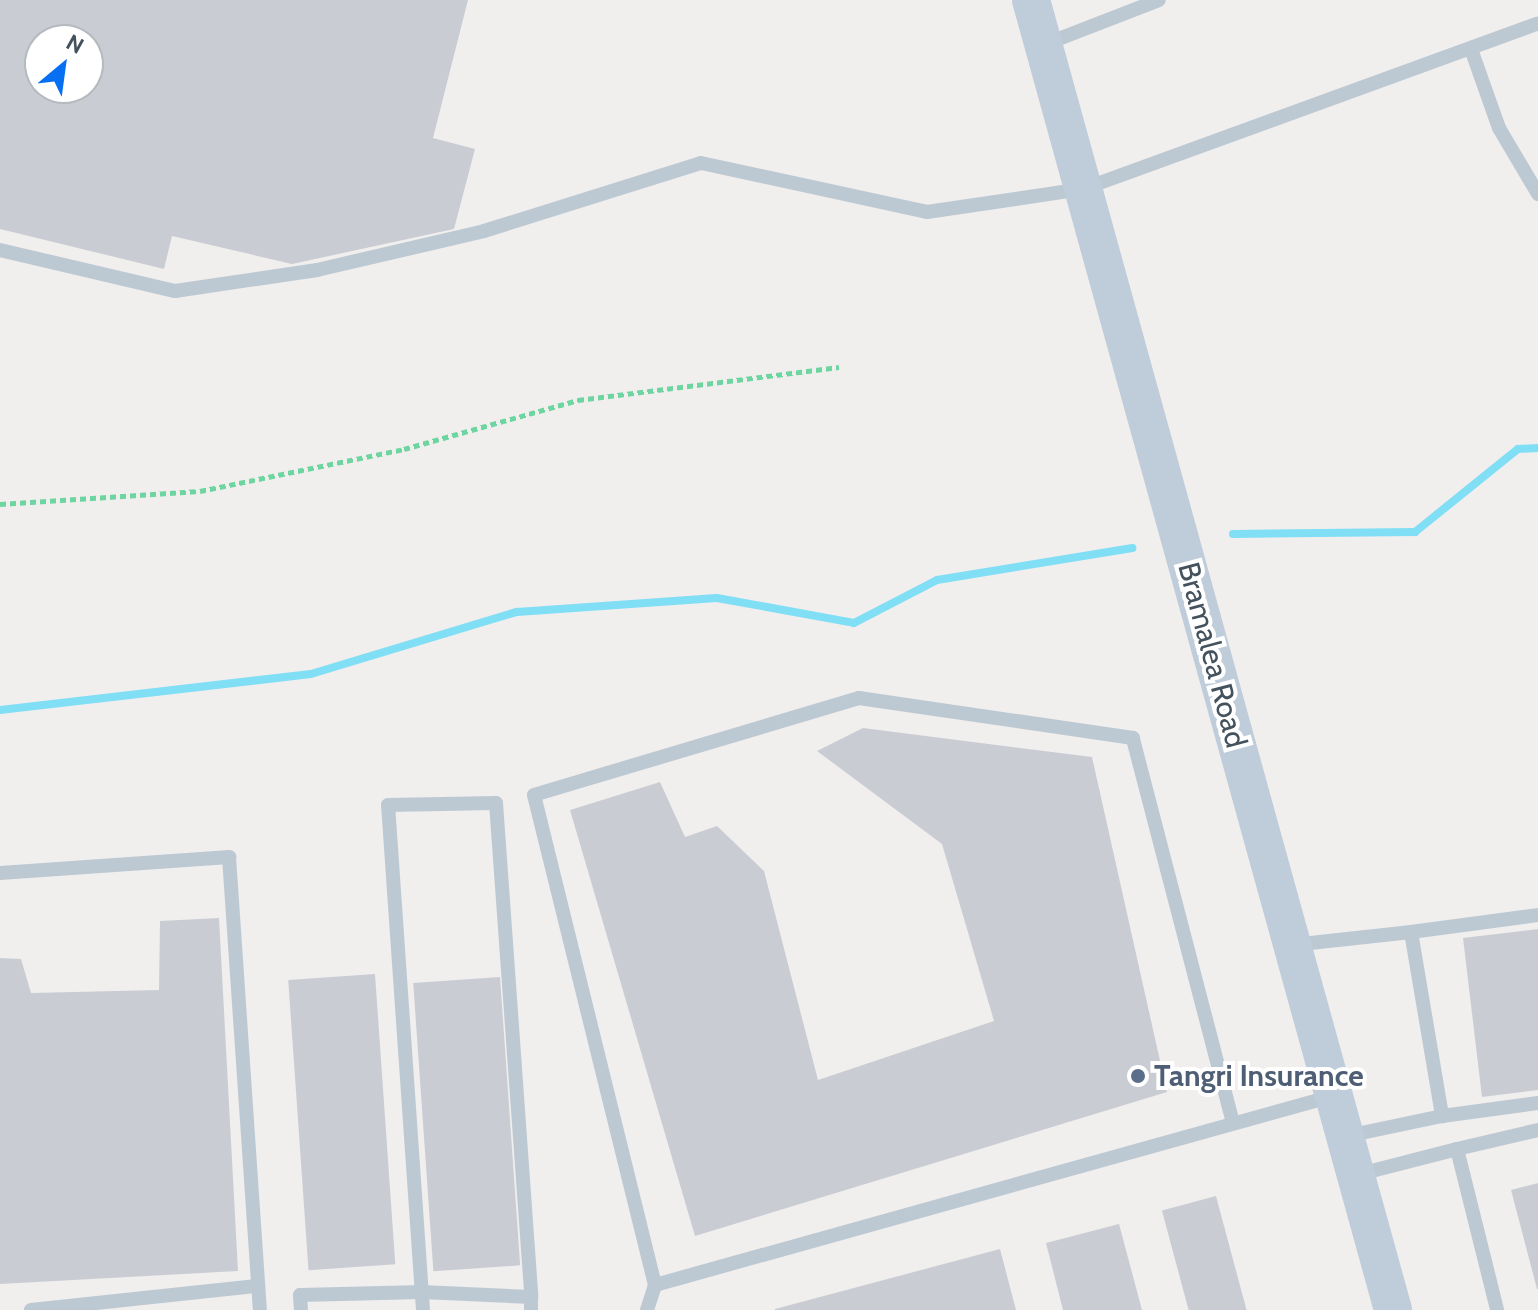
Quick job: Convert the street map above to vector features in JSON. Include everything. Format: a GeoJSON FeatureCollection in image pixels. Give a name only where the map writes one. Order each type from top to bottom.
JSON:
{"type":"FeatureCollection","features":[{"type":"Feature","properties":{"kind":"main road","name":"Bramalea Road"},"geometry":{"type":"LineString","coordinates":[[1031,0],[1393,1310]]}},
{"type":"Feature","properties":{"kind":"lane"},"geometry":{"type":"LineString","coordinates":[[1043,45],[1159,0]]}},
{"type":"Feature","properties":{"kind":"lane"},"geometry":{"type":"LineString","coordinates":[[0,250],[175,291],[317,270],[484,231],[701,163],[927,212],[1083,189],[1538,23]]}},
{"type":"Feature","properties":{"kind":"lane"},"geometry":{"type":"LineString","coordinates":[[1471,49],[1499,128],[1538,194]]}},
{"type":"Feature","properties":{"kind":"lane"},"geometry":{"type":"LineString","coordinates":[[647,1310],[655,1285],[534,795],[859,698],[1133,738],[1233,1123]]}},
{"type":"Feature","properties":{"kind":"lane"},"geometry":{"type":"LineString","coordinates":[[301,1310],[300,1295],[422,1292],[531,1303],[496,803],[388,805],[422,1292],[423,1310]]}},
{"type":"Feature","properties":{"kind":"lane"},"geometry":{"type":"LineString","coordinates":[[0,873],[229,857],[260,1310]]}},
{"type":"Feature","properties":{"kind":"lane"},"geometry":{"type":"LineString","coordinates":[[1292,945],[1538,915]]}},
{"type":"Feature","properties":{"kind":"lane"},"geometry":{"type":"LineString","coordinates":[[1411,932],[1442,1116]]}},
{"type":"Feature","properties":{"kind":"lane"},"geometry":{"type":"LineString","coordinates":[[655,1285],[1333,1095]]}},
{"type":"Feature","properties":{"kind":"lane"},"geometry":{"type":"LineString","coordinates":[[1344,1136],[1442,1116],[1538,1103]]}},
{"type":"Feature","properties":{"kind":"lane"},"geometry":{"type":"LineString","coordinates":[[1355,1175],[1538,1130]]}},
{"type":"Feature","properties":{"kind":"lane"},"geometry":{"type":"LineString","coordinates":[[1457,1149],[1497,1310]]}},
{"type":"Feature","properties":{"kind":"lane"},"geometry":{"type":"LineString","coordinates":[[31,1310],[257,1286]]}},
{"type":"Feature","properties":{"kind":"path"},"geometry":{"type":"LineString","coordinates":[[0,504],[200,491],[404,449],[578,400],[839,367]]}},
{"type":"Feature","properties":{"kind":"building"},"geometry":{"type":"Polygon","coordinates":[[[0,0],[468,0],[433,138],[475,149],[454,229],[292,264],[172,236],[164,269],[0,229],[0,0]]]}},
{"type":"Feature","properties":{"kind":"building"},"geometry":{"type":"Polygon","coordinates":[[[863,728],[1092,757],[1167,1092],[695,1236],[570,810],[660,782],[685,837],[717,826],[764,871],[818,1080],[994,1021],[942,844],[817,751],[863,728]]]}},
{"type":"Feature","properties":{"kind":"building"},"geometry":{"type":"Polygon","coordinates":[[[219,918],[238,1271],[0,1284],[0,958],[21,959],[31,993],[159,990],[160,921],[219,918]]]}},
{"type":"Feature","properties":{"kind":"building"},"geometry":{"type":"Polygon","coordinates":[[[1538,929],[1538,1090],[1482,1097],[1463,938],[1538,929]]]}},
{"type":"Feature","properties":{"kind":"building"},"geometry":{"type":"Polygon","coordinates":[[[375,974],[395,1264],[309,1270],[288,980],[375,974]]]}},
{"type":"Feature","properties":{"kind":"building"},"geometry":{"type":"Polygon","coordinates":[[[500,977],[520,1265],[433,1271],[413,983],[500,977]]]}},
{"type":"Feature","properties":{"kind":"building"},"geometry":{"type":"Polygon","coordinates":[[[1538,1183],[1538,1289],[1537,1289],[1511,1190],[1538,1183]]]}},
{"type":"Feature","properties":{"kind":"building"},"geometry":{"type":"Polygon","coordinates":[[[1216,1196],[1247,1310],[1189,1310],[1162,1210],[1216,1196]]]}},
{"type":"Feature","properties":{"kind":"building"},"geometry":{"type":"Polygon","coordinates":[[[1119,1224],[1142,1310],[1063,1310],[1046,1243],[1119,1224]]]}},
{"type":"Feature","properties":{"kind":"building"},"geometry":{"type":"Polygon","coordinates":[[[1000,1249],[1016,1310],[775,1310],[775,1309],[1000,1249]]]}},
{"type":"Feature","properties":{"kind":"waterway"},"geometry":{"type":"LineString","coordinates":[[1233,534],[1415,532],[1518,449],[1538,448]]}},
{"type":"Feature","properties":{"kind":"waterway"},"geometry":{"type":"LineString","coordinates":[[0,710],[311,674],[517,612],[717,598],[854,623],[937,580],[1132,548]]}},
{"type":"Feature","properties":{"kind":"place","name":"Tangri Insurance"},"geometry":{"type":"Point","coordinates":[1138,1076]}}]}
